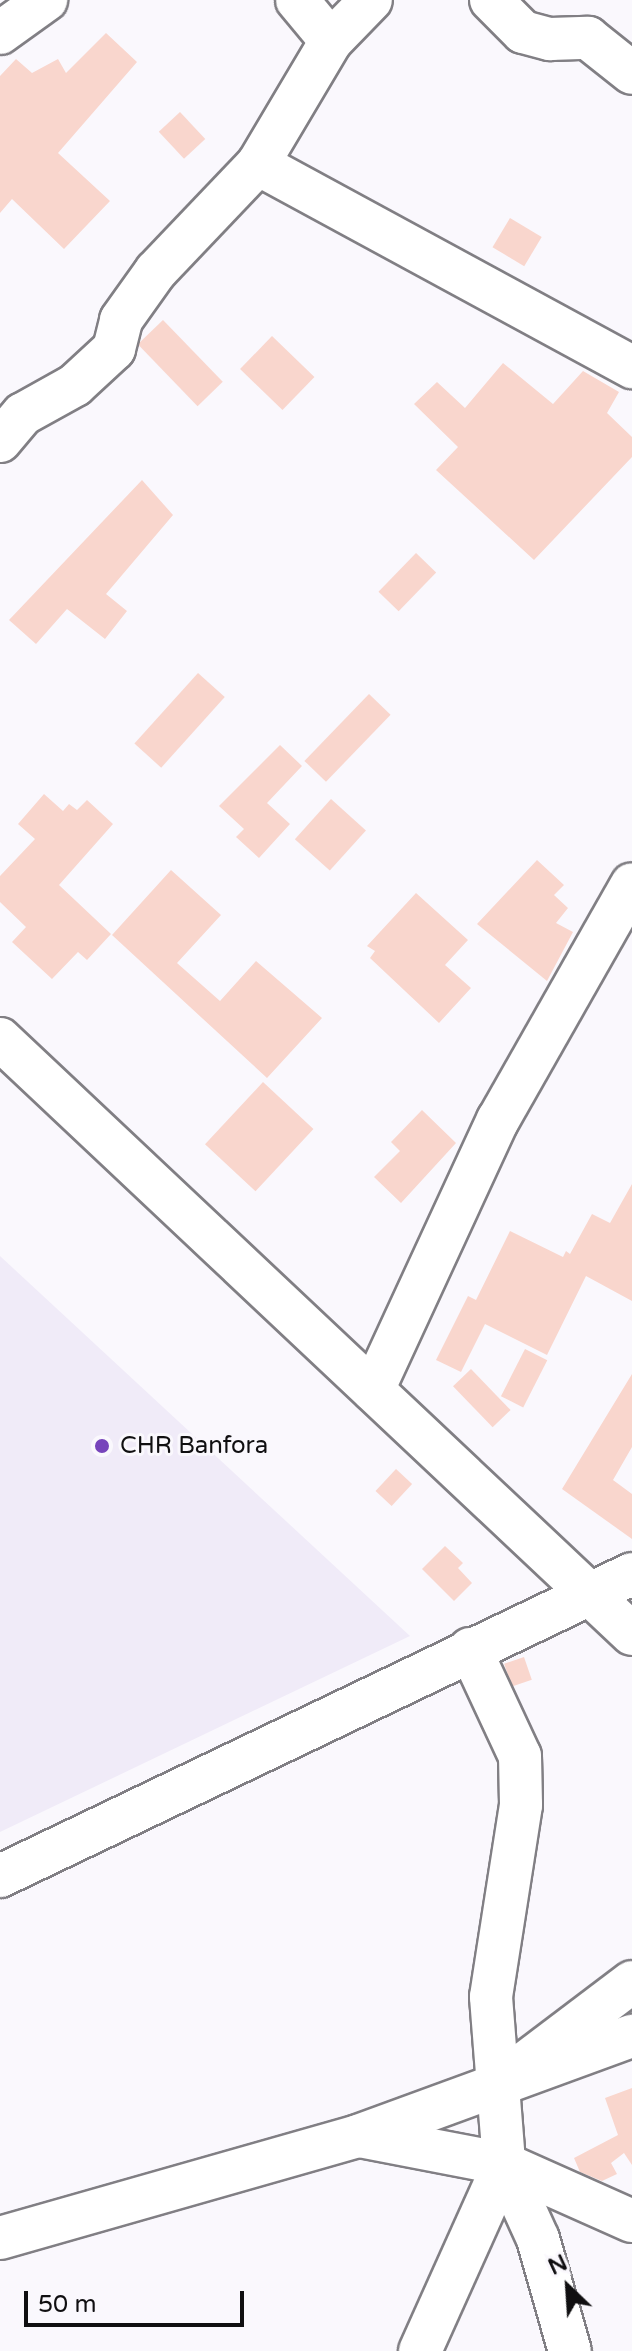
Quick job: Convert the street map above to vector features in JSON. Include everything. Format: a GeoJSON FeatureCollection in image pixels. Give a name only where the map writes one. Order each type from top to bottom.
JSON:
{"type":"FeatureCollection","features":[{"type":"Feature","properties":{"kind":"street"},"geometry":{"type":"LineString","coordinates":[[0,33],[46,0]]}},
{"type":"Feature","properties":{"kind":"street"},"geometry":{"type":"LineString","coordinates":[[297,0],[331,41]]}},
{"type":"Feature","properties":{"kind":"street"},"geometry":{"type":"LineString","coordinates":[[0,441],[23,414],[75,385],[114,349],[121,320],[156,271],[258,164],[331,41],[371,0]]}},
{"type":"Feature","properties":{"kind":"street"},"geometry":{"type":"LineString","coordinates":[[491,0],[523,32],[550,39],[588,38],[632,73]]}},
{"type":"Feature","properties":{"kind":"street"},"geometry":{"type":"LineString","coordinates":[[258,164],[632,367]]}},
{"type":"Feature","properties":{"kind":"street"},"geometry":{"type":"LineString","coordinates":[[373,1390],[498,1120],[632,884]]}},
{"type":"Feature","properties":{"kind":"street"},"geometry":{"type":"LineString","coordinates":[[0,1039],[632,1634]]}},
{"type":"Feature","properties":{"kind":"street"},"geometry":{"type":"LineString","coordinates":[[0,1876],[632,1574]]}},
{"type":"Feature","properties":{"kind":"street"},"geometry":{"type":"LineString","coordinates":[[470,1649],[520,1756],[521,1805],[491,1997],[504,2164],[538,2239],[570,2351]]}},
{"type":"Feature","properties":{"kind":"street"},"geometry":{"type":"LineString","coordinates":[[499,2084],[632,1982]]}},
{"type":"Feature","properties":{"kind":"street"},"geometry":{"type":"LineString","coordinates":[[0,2238],[358,2136],[632,2036]]}},
{"type":"Feature","properties":{"kind":"street"},"geometry":{"type":"LineString","coordinates":[[358,2136],[504,2164],[632,2221]]}},
{"type":"Feature","properties":{"kind":"street"},"geometry":{"type":"LineString","coordinates":[[420,2351],[504,2164]]}},
{"type":"Feature","properties":{"kind":"shaded area","name":"CHR Banfora"},"geometry":{"type":"Polygon","coordinates":[[[0,1256],[410,1636],[0,1832],[0,1256]]]}},
{"type":"Feature","properties":{"kind":"building"},"geometry":{"type":"Polygon","coordinates":[[[106,33],[137,62],[58,153],[110,201],[64,249],[12,199],[0,213],[0,76],[16,59],[32,73],[58,59],[66,73],[106,33]]]}},
{"type":"Feature","properties":{"kind":"building"},"geometry":{"type":"Polygon","coordinates":[[[180,112],[205,139],[184,159],[159,132],[180,112]]]}},
{"type":"Feature","properties":{"kind":"building"},"geometry":{"type":"Polygon","coordinates":[[[510,218],[542,237],[524,266],[492,247],[510,218]]]}},
{"type":"Feature","properties":{"kind":"building"},"geometry":{"type":"Polygon","coordinates":[[[163,320],[223,382],[198,406],[138,344],[163,320]]]}},
{"type":"Feature","properties":{"kind":"building"},"geometry":{"type":"Polygon","coordinates":[[[272,336],[314,377],[282,410],[240,369],[272,336]]]}},
{"type":"Feature","properties":{"kind":"building"},"geometry":{"type":"Polygon","coordinates":[[[503,363],[553,404],[583,371],[619,392],[607,413],[632,437],[632,457],[534,560],[436,470],[458,447],[414,404],[437,382],[465,408],[503,363]]]}},
{"type":"Feature","properties":{"kind":"building"},"geometry":{"type":"Polygon","coordinates":[[[142,480],[173,515],[106,594],[127,611],[105,639],[67,609],[36,644],[9,620],[142,480]]]}},
{"type":"Feature","properties":{"kind":"building"},"geometry":{"type":"Polygon","coordinates":[[[416,553],[436,572],[399,611],[378,592],[416,553]]]}},
{"type":"Feature","properties":{"kind":"building"},"geometry":{"type":"Polygon","coordinates":[[[198,673],[225,697],[161,768],[134,744],[198,673]]]}},
{"type":"Feature","properties":{"kind":"building"},"geometry":{"type":"Polygon","coordinates":[[[369,694],[391,715],[326,782],[304,761],[369,694]]]}},
{"type":"Feature","properties":{"kind":"building"},"geometry":{"type":"Polygon","coordinates":[[[280,745],[302,766],[267,803],[290,824],[259,858],[236,837],[244,829],[219,806],[280,745]]]}},
{"type":"Feature","properties":{"kind":"building"},"geometry":{"type":"Polygon","coordinates":[[[44,794],[63,811],[69,804],[77,810],[87,800],[113,824],[59,885],[111,934],[87,960],[78,952],[52,979],[12,942],[26,927],[0,902],[0,876],[35,839],[18,824],[44,794]]]}},
{"type":"Feature","properties":{"kind":"building"},"geometry":{"type":"Polygon","coordinates":[[[331,799],[366,830],[330,871],[295,839],[331,799]]]}},
{"type":"Feature","properties":{"kind":"building"},"geometry":{"type":"Polygon","coordinates":[[[537,860],[564,885],[554,895],[568,908],[556,923],[573,932],[547,981],[477,924],[537,860]]]}},
{"type":"Feature","properties":{"kind":"building"},"geometry":{"type":"Polygon","coordinates":[[[171,870],[221,915],[177,963],[220,1001],[256,961],[322,1018],[267,1078],[112,935],[171,870]]]}},
{"type":"Feature","properties":{"kind":"building"},"geometry":{"type":"Polygon","coordinates":[[[416,893],[468,940],[445,965],[471,988],[439,1023],[370,958],[375,951],[367,946],[416,893]]]}},
{"type":"Feature","properties":{"kind":"building"},"geometry":{"type":"Polygon","coordinates":[[[263,1082],[313,1129],[255,1191],[205,1144],[263,1082]]]}},
{"type":"Feature","properties":{"kind":"building"},"geometry":{"type":"Polygon","coordinates":[[[422,1110],[456,1143],[401,1203],[374,1177],[400,1151],[391,1142],[422,1110]]]}},
{"type":"Feature","properties":{"kind":"building"},"geometry":{"type":"Polygon","coordinates":[[[632,1184],[632,1301],[586,1276],[547,1355],[485,1324],[461,1372],[436,1360],[468,1296],[476,1300],[510,1231],[563,1257],[566,1251],[570,1254],[592,1214],[610,1223],[632,1184]]]}},
{"type":"Feature","properties":{"kind":"building"},"geometry":{"type":"Polygon","coordinates":[[[525,1349],[547,1360],[523,1408],[501,1396],[525,1349]]]}},
{"type":"Feature","properties":{"kind":"building"},"geometry":{"type":"Polygon","coordinates":[[[471,1369],[511,1410],[493,1427],[453,1386],[471,1369]]]}},
{"type":"Feature","properties":{"kind":"building"},"geometry":{"type":"Polygon","coordinates":[[[632,1374],[632,1447],[613,1480],[632,1494],[632,1539],[562,1489],[632,1374]]]}},
{"type":"Feature","properties":{"kind":"building"},"geometry":{"type":"Polygon","coordinates":[[[396,1469],[412,1484],[392,1506],[376,1491],[396,1469]]]}},
{"type":"Feature","properties":{"kind":"building"},"geometry":{"type":"Polygon","coordinates":[[[445,1546],[463,1563],[458,1568],[472,1583],[454,1601],[422,1569],[445,1546]]]}},
{"type":"Feature","properties":{"kind":"building"},"geometry":{"type":"Polygon","coordinates":[[[524,1657],[532,1680],[512,1687],[504,1664],[524,1657]]]}},
{"type":"Feature","properties":{"kind":"building"},"geometry":{"type":"Polygon","coordinates":[[[632,2088],[632,2165],[624,2153],[611,2163],[617,2174],[602,2181],[580,2172],[574,2158],[618,2135],[605,2098],[632,2088]]]}},
{"type":"Feature","properties":{"kind":"place","name":"CHR Banfora"},"geometry":{"type":"Point","coordinates":[102,1446]}}]}
